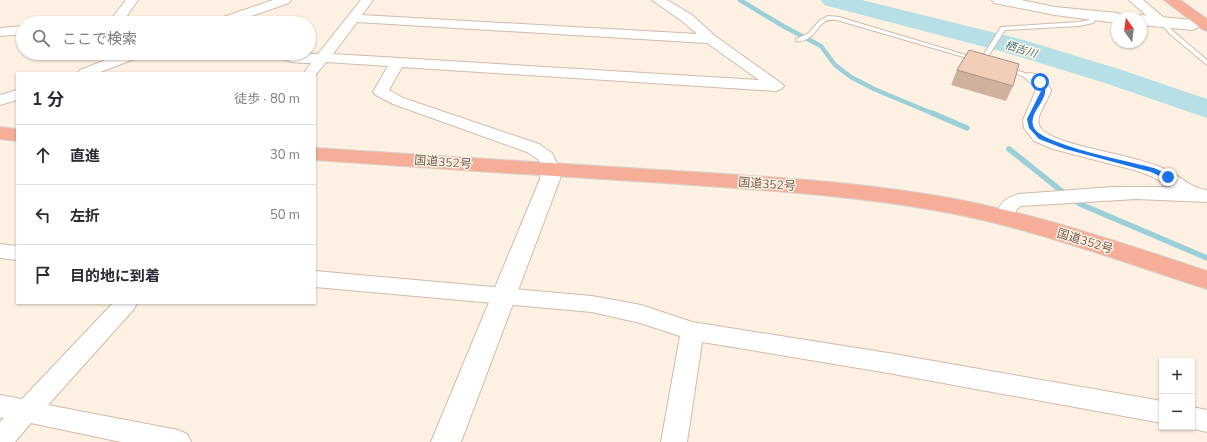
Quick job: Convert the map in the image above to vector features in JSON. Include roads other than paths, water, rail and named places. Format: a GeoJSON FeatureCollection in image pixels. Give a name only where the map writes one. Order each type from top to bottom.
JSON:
{"type":"FeatureCollection","features":[{"type":"Feature","properties":{"kind":"highway"},"geometry":{"type":"LineString","coordinates":[[1171,0],[1207,26]]}},
{"type":"Feature","properties":{"kind":"highway"},"geometry":{"type":"LineString","coordinates":[[1190,0],[1207,11]]}},
{"type":"Feature","properties":{"kind":"highway"},"geometry":{"type":"LineString","coordinates":[[0,133],[16,134]]}},
{"type":"Feature","properties":{"kind":"highway","name":"国道352号"},"geometry":{"type":"LineString","coordinates":[[316,154],[797,186],[882,194],[971,210],[1005,218],[1090,242],[1207,280]]}},
{"type":"Feature","properties":{"kind":"street"},"geometry":{"type":"LineString","coordinates":[[120,16],[132,0]]}},
{"type":"Feature","properties":{"kind":"street"},"geometry":{"type":"LineString","coordinates":[[240,16],[285,0]]}},
{"type":"Feature","properties":{"kind":"street"},"geometry":{"type":"LineString","coordinates":[[312,72],[367,0]]}},
{"type":"Feature","properties":{"kind":"street"},"geometry":{"type":"LineString","coordinates":[[316,58],[776,86],[710,39],[687,18],[658,0]]}},
{"type":"Feature","properties":{"kind":"street"},"geometry":{"type":"LineString","coordinates":[[999,0],[1111,17]]}},
{"type":"Feature","properties":{"kind":"street"},"geometry":{"type":"LineString","coordinates":[[1135,0],[1162,22]]}},
{"type":"Feature","properties":{"kind":"street"},"geometry":{"type":"LineString","coordinates":[[352,18],[710,39]]}},
{"type":"Feature","properties":{"kind":"street"},"geometry":{"type":"LineString","coordinates":[[1147,21],[1192,25]]}},
{"type":"Feature","properties":{"kind":"street"},"geometry":{"type":"LineString","coordinates":[[0,32],[16,31]]}},
{"type":"Feature","properties":{"kind":"street"},"geometry":{"type":"LineString","coordinates":[[88,72],[119,60]]}},
{"type":"Feature","properties":{"kind":"street"},"geometry":{"type":"LineString","coordinates":[[397,63],[381,92],[398,101],[533,148],[546,157],[551,169],[550,179],[446,442]]}},
{"type":"Feature","properties":{"kind":"street"},"geometry":{"type":"LineString","coordinates":[[1031,77],[1043,85],[1044,91],[1029,119],[1031,128],[1041,138],[1067,147],[1154,170],[1200,195]]}},
{"type":"Feature","properties":{"kind":"street"},"geometry":{"type":"LineString","coordinates":[[0,100],[16,95]]}},
{"type":"Feature","properties":{"kind":"street"},"geometry":{"type":"LineString","coordinates":[[1005,218],[1007,207],[1012,202],[1067,196],[1124,193],[1200,195]]}},
{"type":"Feature","properties":{"kind":"street"},"geometry":{"type":"LineString","coordinates":[[0,251],[16,253]]}},
{"type":"Feature","properties":{"kind":"street"},"geometry":{"type":"LineString","coordinates":[[316,279],[592,304],[641,314],[692,331],[888,363],[1159,411]]}},
{"type":"Feature","properties":{"kind":"street"},"geometry":{"type":"LineString","coordinates":[[0,440],[125,304]]}},
{"type":"Feature","properties":{"kind":"street"},"geometry":{"type":"LineString","coordinates":[[674,442],[692,331]]}},
{"type":"Feature","properties":{"kind":"street"},"geometry":{"type":"LineString","coordinates":[[0,406],[26,410],[178,442]]}},
{"type":"Feature","properties":{"kind":"street"},"geometry":{"type":"LineString","coordinates":[[1195,419],[1207,421]]}},
{"type":"Feature","properties":{"kind":"lane"},"geometry":{"type":"LineString","coordinates":[[989,63],[1003,28],[1091,22],[1095,16]]}},
{"type":"Feature","properties":{"kind":"lane"},"geometry":{"type":"LineString","coordinates":[[798,40],[811,34],[822,21],[828,18],[837,18],[1031,77]]}},
{"type":"Feature","properties":{"kind":"lane"},"geometry":{"type":"LineString","coordinates":[[1162,22],[1172,33],[1207,62]]}},
{"type":"Feature","properties":{"kind":"waterway"},"geometry":{"type":"LineString","coordinates":[[740,0],[783,26],[821,46],[835,65],[851,77],[874,89],[934,114]]}},
{"type":"Feature","properties":{"kind":"waterway","name":"栖吉川"},"geometry":{"type":"LineString","coordinates":[[833,0],[1014,46],[1112,76],[1207,109]]}},
{"type":"Feature","properties":{"kind":"waterway"},"geometry":{"type":"LineString","coordinates":[[932,113],[967,128]]}},
{"type":"Feature","properties":{"kind":"waterway"},"geometry":{"type":"LineString","coordinates":[[1009,149],[1069,197],[1080,204],[1207,258]]}}]}
